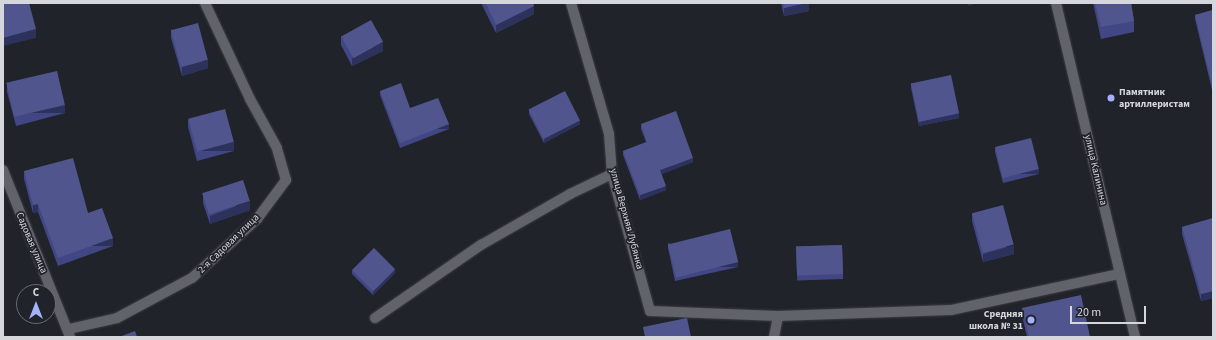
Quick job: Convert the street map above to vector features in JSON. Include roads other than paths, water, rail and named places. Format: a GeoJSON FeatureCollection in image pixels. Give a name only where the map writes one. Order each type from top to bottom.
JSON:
{"type":"FeatureCollection","features":[{"type":"Feature","properties":{"kind":"street","name":"2-я Садовая улица"},"geometry":{"type":"LineString","coordinates":[[69,333],[116,318],[192,278],[257,219],[286,180],[277,148],[250,99],[205,3]]}},
{"type":"Feature","properties":{"kind":"street","name":"улица Верхняя Лубянка"},"geometry":{"type":"LineString","coordinates":[[571,3],[609,134],[612,174],[650,311],[778,316]]}},
{"type":"Feature","properties":{"kind":"street","name":"улица Калинина"},"geometry":{"type":"LineString","coordinates":[[1056,3],[1135,337]]}},
{"type":"Feature","properties":{"kind":"street","name":"Садовая улица"},"geometry":{"type":"LineString","coordinates":[[3,170],[24,228],[69,333]]}},
{"type":"Feature","properties":{"kind":"street"},"geometry":{"type":"LineString","coordinates":[[374,318],[480,245],[570,194],[612,174]]}},
{"type":"Feature","properties":{"kind":"street"},"geometry":{"type":"LineString","coordinates":[[774,337],[778,316],[951,310],[1120,274]]}},
{"type":"Feature","properties":{"kind":"place","name":"Памятник артиллеристам"},"geometry":{"type":"Point","coordinates":[1111,98]}},
{"type":"Feature","properties":{"kind":"place","name":"Средняя школа № 31"},"geometry":{"type":"Point","coordinates":[1031,320]}}]}
